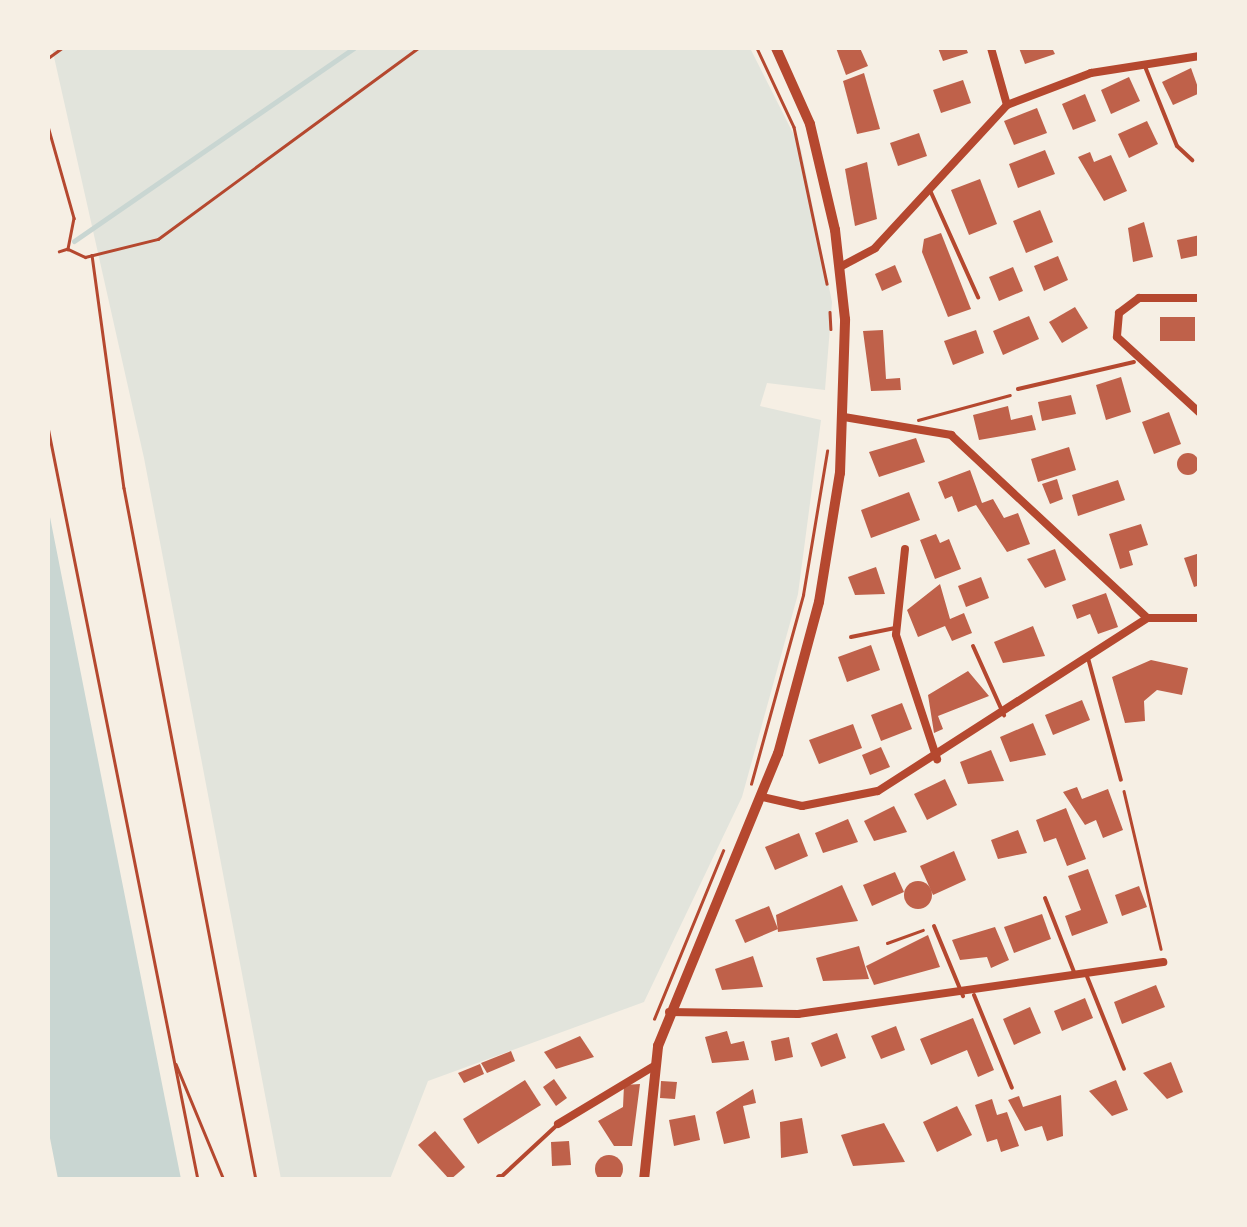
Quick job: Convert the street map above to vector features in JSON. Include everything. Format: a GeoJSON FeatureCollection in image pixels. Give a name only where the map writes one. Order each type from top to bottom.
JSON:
{"type":"FeatureCollection","features":[{"type":"Feature","properties":{"kind":"main road"},"geometry":{"type":"LineString","coordinates":[[644,1180],[654,1066],[668,1012],[762,797],[819,602],[844,417],[840,267],[814,136],[776,48]]}},
{"type":"Feature","properties":{"kind":"street"},"geometry":{"type":"LineString","coordinates":[[991,48],[1007,105]]}},
{"type":"Feature","properties":{"kind":"street"},"geometry":{"type":"LineString","coordinates":[[1173,48],[1177,59]]}},
{"type":"Feature","properties":{"kind":"street"},"geometry":{"type":"LineString","coordinates":[[840,267],[875,248],[1007,105],[1144,64],[1200,56]]}},
{"type":"Feature","properties":{"kind":"street"},"geometry":{"type":"LineString","coordinates":[[1200,298],[1139,298],[1119,314],[1117,337],[1134,362],[1200,413]]}},
{"type":"Feature","properties":{"kind":"street"},"geometry":{"type":"LineString","coordinates":[[844,417],[916,426],[951,435],[1146,618]]}},
{"type":"Feature","properties":{"kind":"street"},"geometry":{"type":"LineString","coordinates":[[905,549],[896,628],[904,680],[937,759]]}},
{"type":"Feature","properties":{"kind":"street"},"geometry":{"type":"LineString","coordinates":[[762,797],[837,803],[937,759],[1146,618],[1200,618]]}},
{"type":"Feature","properties":{"kind":"street"},"geometry":{"type":"LineString","coordinates":[[668,1012],[798,1014],[974,995],[1162,962]]}},
{"type":"Feature","properties":{"kind":"street"},"geometry":{"type":"LineString","coordinates":[[558,1124],[654,1066]]}},
{"type":"Feature","properties":{"kind":"lane"},"geometry":{"type":"LineString","coordinates":[[1144,64],[1177,146],[1192,160]]}},
{"type":"Feature","properties":{"kind":"lane"},"geometry":{"type":"LineString","coordinates":[[929,188],[978,297]]}},
{"type":"Feature","properties":{"kind":"lane"},"geometry":{"type":"LineString","coordinates":[[1018,390],[1134,362]]}},
{"type":"Feature","properties":{"kind":"lane"},"geometry":{"type":"LineString","coordinates":[[851,637],[896,628]]}},
{"type":"Feature","properties":{"kind":"lane"},"geometry":{"type":"LineString","coordinates":[[973,646],[1004,715]]}},
{"type":"Feature","properties":{"kind":"lane"},"geometry":{"type":"LineString","coordinates":[[1088,658],[1121,780]]}},
{"type":"Feature","properties":{"kind":"lane"},"geometry":{"type":"LineString","coordinates":[[1046,898],[1124,1069]]}},
{"type":"Feature","properties":{"kind":"lane"},"geometry":{"type":"LineString","coordinates":[[934,926],[963,996]]}},
{"type":"Feature","properties":{"kind":"lane"},"geometry":{"type":"LineString","coordinates":[[974,995],[1012,1088]]}},
{"type":"Feature","properties":{"kind":"lane"},"geometry":{"type":"LineString","coordinates":[[499,1179],[558,1124]]}},
{"type":"Feature","properties":{"kind":"path"},"geometry":{"type":"LineString","coordinates":[[48,58],[62,48]]}},
{"type":"Feature","properties":{"kind":"path"},"geometry":{"type":"LineString","coordinates":[[58,252],[68,249],[92,255],[158,239],[418,48]]}},
{"type":"Feature","properties":{"kind":"path"},"geometry":{"type":"LineString","coordinates":[[757,48],[794,127],[831,338]]}},
{"type":"Feature","properties":{"kind":"path"},"geometry":{"type":"LineString","coordinates":[[48,126],[74,218],[68,249]]}},
{"type":"Feature","properties":{"kind":"path"},"geometry":{"type":"LineString","coordinates":[[92,255],[124,488],[256,1180]]}},
{"type":"Feature","properties":{"kind":"path"},"geometry":{"type":"LineString","coordinates":[[916,426],[921,415],[1018,390]]}},
{"type":"Feature","properties":{"kind":"path"},"geometry":{"type":"LineString","coordinates":[[48,427],[198,1180]]}},
{"type":"Feature","properties":{"kind":"path"},"geometry":{"type":"LineString","coordinates":[[746,801],[803,596],[830,436]]}},
{"type":"Feature","properties":{"kind":"path"},"geometry":{"type":"LineString","coordinates":[[1121,780],[1162,962]]}},
{"type":"Feature","properties":{"kind":"path"},"geometry":{"type":"LineString","coordinates":[[654,1032],[731,835]]}},
{"type":"Feature","properties":{"kind":"path"},"geometry":{"type":"LineString","coordinates":[[887,943],[934,926]]}},
{"type":"Feature","properties":{"kind":"path"},"geometry":{"type":"LineString","coordinates":[[174,1063],[190,1082],[224,1180]]}},
{"type":"Feature","properties":{"kind":"shaded area"},"geometry":{"type":"Polygon","coordinates":[[[52,48],[750,48],[801,149],[832,302],[825,390],[767,383],[760,406],[821,420],[798,594],[742,797],[644,1002],[428,1081],[390,1179],[281,1179],[144,458],[52,48]]]}},
{"type":"Feature","properties":{"kind":"shaded area"},"geometry":{"type":"Polygon","coordinates":[[[48,507],[181,1179],[58,1179],[48,1128],[48,507]]]}},
{"type":"Feature","properties":{"kind":"building"},"geometry":{"type":"Polygon","coordinates":[[[836,48],[860,48],[868,66],[846,75],[836,48]]]}},
{"type":"Feature","properties":{"kind":"building"},"geometry":{"type":"Polygon","coordinates":[[[938,48],[966,48],[968,53],[943,61],[938,48]]]}},
{"type":"Feature","properties":{"kind":"building"},"geometry":{"type":"Polygon","coordinates":[[[1019,48],[1052,48],[1055,54],[1025,64],[1019,48]]]}},
{"type":"Feature","properties":{"kind":"building"},"geometry":{"type":"Polygon","coordinates":[[[1191,68],[1200,93],[1173,105],[1162,82],[1191,68]]]}},
{"type":"Feature","properties":{"kind":"building"},"geometry":{"type":"Polygon","coordinates":[[[864,73],[880,129],[857,134],[843,81],[864,73]]]}},
{"type":"Feature","properties":{"kind":"building"},"geometry":{"type":"Polygon","coordinates":[[[1129,77],[1140,101],[1111,114],[1101,90],[1129,77]]]}},
{"type":"Feature","properties":{"kind":"building"},"geometry":{"type":"Polygon","coordinates":[[[963,80],[971,103],[941,113],[933,90],[963,80]]]}},
{"type":"Feature","properties":{"kind":"building"},"geometry":{"type":"Polygon","coordinates":[[[1085,94],[1096,121],[1073,130],[1062,104],[1085,94]]]}},
{"type":"Feature","properties":{"kind":"building"},"geometry":{"type":"Polygon","coordinates":[[[1037,108],[1047,133],[1014,145],[1004,121],[1037,108]]]}},
{"type":"Feature","properties":{"kind":"building"},"geometry":{"type":"Polygon","coordinates":[[[1147,121],[1158,144],[1129,158],[1118,134],[1147,121]]]}},
{"type":"Feature","properties":{"kind":"building"},"geometry":{"type":"Polygon","coordinates":[[[919,133],[927,156],[898,166],[890,143],[919,133]]]}},
{"type":"Feature","properties":{"kind":"building"},"geometry":{"type":"Polygon","coordinates":[[[1045,150],[1055,174],[1018,188],[1009,164],[1045,150]]]}},
{"type":"Feature","properties":{"kind":"building"},"geometry":{"type":"Polygon","coordinates":[[[1090,152],[1094,162],[1111,155],[1127,191],[1104,201],[1078,157],[1090,152]]]}},
{"type":"Feature","properties":{"kind":"building"},"geometry":{"type":"Polygon","coordinates":[[[867,162],[877,219],[855,226],[845,169],[867,162]]]}},
{"type":"Feature","properties":{"kind":"building"},"geometry":{"type":"Polygon","coordinates":[[[980,179],[997,224],[969,235],[951,190],[980,179]]]}},
{"type":"Feature","properties":{"kind":"building"},"geometry":{"type":"Polygon","coordinates":[[[1040,210],[1053,242],[1026,253],[1013,221],[1040,210]]]}},
{"type":"Feature","properties":{"kind":"building"},"geometry":{"type":"Polygon","coordinates":[[[1144,222],[1153,257],[1133,262],[1128,228],[1144,222]]]}},
{"type":"Feature","properties":{"kind":"building"},"geometry":{"type":"Polygon","coordinates":[[[941,233],[971,309],[948,317],[922,252],[924,239],[941,233]]]}},
{"type":"Feature","properties":{"kind":"building"},"geometry":{"type":"Polygon","coordinates":[[[1200,235],[1200,255],[1181,259],[1177,240],[1200,235]]]}},
{"type":"Feature","properties":{"kind":"building"},"geometry":{"type":"Polygon","coordinates":[[[1058,256],[1068,280],[1044,291],[1034,266],[1058,256]]]}},
{"type":"Feature","properties":{"kind":"building"},"geometry":{"type":"Polygon","coordinates":[[[895,265],[902,282],[882,291],[875,274],[895,265]]]}},
{"type":"Feature","properties":{"kind":"building"},"geometry":{"type":"Polygon","coordinates":[[[1013,267],[1023,291],[999,301],[989,277],[1013,267]]]}},
{"type":"Feature","properties":{"kind":"building"},"geometry":{"type":"Polygon","coordinates":[[[1075,307],[1088,328],[1062,343],[1049,322],[1075,307]]]}},
{"type":"Feature","properties":{"kind":"building"},"geometry":{"type":"Polygon","coordinates":[[[1029,316],[1039,339],[1003,355],[993,331],[1029,316]]]}},
{"type":"Feature","properties":{"kind":"building"},"geometry":{"type":"Polygon","coordinates":[[[1160,317],[1195,317],[1195,341],[1160,341],[1160,317]]]}},
{"type":"Feature","properties":{"kind":"building"},"geometry":{"type":"Polygon","coordinates":[[[883,330],[886,379],[900,378],[901,390],[871,391],[863,331],[883,330]]]}},
{"type":"Feature","properties":{"kind":"building"},"geometry":{"type":"Polygon","coordinates":[[[976,330],[984,353],[953,365],[944,341],[976,330]]]}},
{"type":"Feature","properties":{"kind":"building"},"geometry":{"type":"Polygon","coordinates":[[[1121,377],[1131,412],[1106,420],[1096,385],[1121,377]]]}},
{"type":"Feature","properties":{"kind":"building"},"geometry":{"type":"Polygon","coordinates":[[[1071,395],[1076,414],[1042,421],[1038,402],[1071,395]]]}},
{"type":"Feature","properties":{"kind":"building"},"geometry":{"type":"Polygon","coordinates":[[[1008,406],[1011,420],[1032,415],[1036,430],[979,440],[973,415],[1008,406]]]}},
{"type":"Feature","properties":{"kind":"building"},"geometry":{"type":"Polygon","coordinates":[[[1169,412],[1181,444],[1154,454],[1142,422],[1169,412]]]}},
{"type":"Feature","properties":{"kind":"building"},"geometry":{"type":"Polygon","coordinates":[[[916,438],[925,462],[879,477],[869,452],[916,438]]]}},
{"type":"Feature","properties":{"kind":"building"},"geometry":{"type":"Polygon","coordinates":[[[1069,447],[1076,470],[1038,482],[1031,459],[1069,447]]]}},
{"type":"Feature","properties":{"kind":"building"},"geometry":{"type":"Polygon","coordinates":[[[1188,453],[1196,456],[1196,472],[1188,475],[1180,472],[1177,464],[1180,456],[1188,453]]]}},
{"type":"Feature","properties":{"kind":"building"},"geometry":{"type":"Polygon","coordinates":[[[970,470],[982,503],[993,499],[1004,518],[1018,513],[1030,544],[1007,552],[976,505],[958,512],[952,496],[945,499],[938,482],[970,470]]]}},
{"type":"Feature","properties":{"kind":"building"},"geometry":{"type":"Polygon","coordinates":[[[1057,479],[1063,499],[1050,504],[1042,484],[1057,479]]]}},
{"type":"Feature","properties":{"kind":"building"},"geometry":{"type":"Polygon","coordinates":[[[1118,480],[1125,500],[1078,516],[1072,495],[1118,480]]]}},
{"type":"Feature","properties":{"kind":"building"},"geometry":{"type":"Polygon","coordinates":[[[909,492],[920,520],[871,538],[861,510],[909,492]]]}},
{"type":"Feature","properties":{"kind":"building"},"geometry":{"type":"Polygon","coordinates":[[[1141,524],[1148,545],[1129,551],[1133,565],[1120,569],[1109,534],[1141,524]]]}},
{"type":"Feature","properties":{"kind":"building"},"geometry":{"type":"Polygon","coordinates":[[[936,534],[940,543],[949,539],[961,569],[935,579],[920,540],[936,534]]]}},
{"type":"Feature","properties":{"kind":"building"},"geometry":{"type":"Polygon","coordinates":[[[1055,549],[1066,580],[1045,588],[1027,559],[1055,549]]]}},
{"type":"Feature","properties":{"kind":"building"},"geometry":{"type":"Polygon","coordinates":[[[1200,553],[1200,585],[1194,587],[1184,558],[1200,553]]]}},
{"type":"Feature","properties":{"kind":"building"},"geometry":{"type":"Polygon","coordinates":[[[876,567],[885,594],[855,595],[848,577],[876,567]]]}},
{"type":"Feature","properties":{"kind":"building"},"geometry":{"type":"Polygon","coordinates":[[[981,577],[989,598],[966,607],[958,586],[981,577]]]}},
{"type":"Feature","properties":{"kind":"building"},"geometry":{"type":"Polygon","coordinates":[[[940,584],[950,619],[964,613],[972,633],[952,641],[945,626],[918,637],[907,610],[940,584]]]}},
{"type":"Feature","properties":{"kind":"building"},"geometry":{"type":"Polygon","coordinates":[[[1106,593],[1118,627],[1098,634],[1090,614],[1077,619],[1072,605],[1106,593]]]}},
{"type":"Feature","properties":{"kind":"building"},"geometry":{"type":"Polygon","coordinates":[[[1033,626],[1045,656],[1003,663],[994,642],[1033,626]]]}},
{"type":"Feature","properties":{"kind":"building"},"geometry":{"type":"Polygon","coordinates":[[[871,645],[880,670],[847,682],[838,657],[871,645]]]}},
{"type":"Feature","properties":{"kind":"building"},"geometry":{"type":"Polygon","coordinates":[[[1151,660],[1188,668],[1182,695],[1157,690],[1144,701],[1145,721],[1125,723],[1112,677],[1151,660]]]}},
{"type":"Feature","properties":{"kind":"building"},"geometry":{"type":"Polygon","coordinates":[[[968,671],[989,696],[938,716],[943,729],[934,733],[928,695],[968,671]]]}},
{"type":"Feature","properties":{"kind":"building"},"geometry":{"type":"Polygon","coordinates":[[[1082,700],[1090,720],[1053,735],[1045,715],[1082,700]]]}},
{"type":"Feature","properties":{"kind":"building"},"geometry":{"type":"Polygon","coordinates":[[[902,703],[912,729],[881,741],[871,715],[902,703]]]}},
{"type":"Feature","properties":{"kind":"building"},"geometry":{"type":"Polygon","coordinates":[[[1033,723],[1046,755],[1010,762],[1000,737],[1033,723]]]}},
{"type":"Feature","properties":{"kind":"building"},"geometry":{"type":"Polygon","coordinates":[[[853,724],[862,748],[819,764],[809,740],[853,724]]]}},
{"type":"Feature","properties":{"kind":"building"},"geometry":{"type":"Polygon","coordinates":[[[881,747],[890,767],[870,775],[862,755],[881,747]]]}},
{"type":"Feature","properties":{"kind":"building"},"geometry":{"type":"Polygon","coordinates":[[[991,750],[1004,781],[968,784],[960,762],[991,750]]]}},
{"type":"Feature","properties":{"kind":"building"},"geometry":{"type":"Polygon","coordinates":[[[945,779],[957,805],[927,820],[914,794],[945,779]]]}},
{"type":"Feature","properties":{"kind":"building"},"geometry":{"type":"Polygon","coordinates":[[[1077,787],[1082,799],[1108,789],[1123,830],[1103,838],[1096,820],[1085,825],[1063,792],[1077,787]]]}},
{"type":"Feature","properties":{"kind":"building"},"geometry":{"type":"Polygon","coordinates":[[[894,806],[907,832],[874,841],[864,821],[894,806]]]}},
{"type":"Feature","properties":{"kind":"building"},"geometry":{"type":"Polygon","coordinates":[[[1066,808],[1086,859],[1067,866],[1056,838],[1044,842],[1036,820],[1066,808]]]}},
{"type":"Feature","properties":{"kind":"building"},"geometry":{"type":"Polygon","coordinates":[[[848,819],[858,842],[823,853],[815,833],[848,819]]]}},
{"type":"Feature","properties":{"kind":"building"},"geometry":{"type":"Polygon","coordinates":[[[1018,830],[1027,853],[998,859],[991,840],[1018,830]]]}},
{"type":"Feature","properties":{"kind":"building"},"geometry":{"type":"Polygon","coordinates":[[[799,833],[808,856],[775,870],[765,847],[799,833]]]}},
{"type":"Feature","properties":{"kind":"building"},"geometry":{"type":"Polygon","coordinates":[[[954,851],[966,880],[933,895],[920,866],[954,851]]]}},
{"type":"Feature","properties":{"kind":"building"},"geometry":{"type":"Polygon","coordinates":[[[1088,869],[1108,923],[1072,936],[1065,916],[1081,910],[1068,876],[1088,869]]]}},
{"type":"Feature","properties":{"kind":"building"},"geometry":{"type":"Polygon","coordinates":[[[895,872],[904,892],[872,906],[863,885],[895,872]]]}},
{"type":"Feature","properties":{"kind":"building"},"geometry":{"type":"Polygon","coordinates":[[[918,881],[928,885],[932,895],[928,905],[918,909],[908,905],[904,895],[908,885],[918,881]]]}},
{"type":"Feature","properties":{"kind":"building"},"geometry":{"type":"Polygon","coordinates":[[[842,885],[858,921],[778,932],[776,915],[842,885]]]}},
{"type":"Feature","properties":{"kind":"building"},"geometry":{"type":"Polygon","coordinates":[[[1139,886],[1147,907],[1122,916],[1115,895],[1139,886]]]}},
{"type":"Feature","properties":{"kind":"building"},"geometry":{"type":"Polygon","coordinates":[[[769,906],[778,929],[745,943],[735,920],[769,906]]]}},
{"type":"Feature","properties":{"kind":"building"},"geometry":{"type":"Polygon","coordinates":[[[1042,914],[1051,939],[1014,953],[1004,927],[1042,914]]]}},
{"type":"Feature","properties":{"kind":"building"},"geometry":{"type":"Polygon","coordinates":[[[995,927],[1009,960],[991,968],[987,957],[960,960],[952,940],[995,927]]]}},
{"type":"Feature","properties":{"kind":"building"},"geometry":{"type":"Polygon","coordinates":[[[928,935],[940,967],[874,985],[866,966],[928,935]]]}},
{"type":"Feature","properties":{"kind":"building"},"geometry":{"type":"Polygon","coordinates":[[[859,946],[869,979],[823,981],[816,958],[859,946]]]}},
{"type":"Feature","properties":{"kind":"building"},"geometry":{"type":"Polygon","coordinates":[[[753,956],[763,987],[722,990],[715,969],[753,956]]]}},
{"type":"Feature","properties":{"kind":"building"},"geometry":{"type":"Polygon","coordinates":[[[1156,985],[1165,1007],[1122,1024],[1114,1002],[1156,985]]]}},
{"type":"Feature","properties":{"kind":"building"},"geometry":{"type":"Polygon","coordinates":[[[1085,998],[1093,1018],[1062,1031],[1054,1011],[1085,998]]]}},
{"type":"Feature","properties":{"kind":"building"},"geometry":{"type":"Polygon","coordinates":[[[1030,1007],[1041,1033],[1014,1045],[1003,1019],[1030,1007]]]}},
{"type":"Feature","properties":{"kind":"building"},"geometry":{"type":"Polygon","coordinates":[[[973,1018],[994,1070],[978,1077],[967,1050],[931,1065],[920,1039],[973,1018]]]}},
{"type":"Feature","properties":{"kind":"building"},"geometry":{"type":"Polygon","coordinates":[[[896,1026],[905,1050],[881,1059],[871,1036],[896,1026]]]}},
{"type":"Feature","properties":{"kind":"building"},"geometry":{"type":"Polygon","coordinates":[[[727,1031],[731,1044],[744,1041],[749,1060],[712,1063],[705,1037],[727,1031]]]}},
{"type":"Feature","properties":{"kind":"building"},"geometry":{"type":"Polygon","coordinates":[[[837,1033],[846,1058],[821,1067],[811,1043],[837,1033]]]}},
{"type":"Feature","properties":{"kind":"building"},"geometry":{"type":"Polygon","coordinates":[[[580,1036],[594,1057],[556,1069],[544,1052],[580,1036]]]}},
{"type":"Feature","properties":{"kind":"building"},"geometry":{"type":"Polygon","coordinates":[[[789,1037],[793,1057],[775,1061],[771,1041],[789,1037]]]}},
{"type":"Feature","properties":{"kind":"building"},"geometry":{"type":"Polygon","coordinates":[[[511,1051],[515,1061],[487,1073],[481,1063],[511,1051]]]}},
{"type":"Feature","properties":{"kind":"building"},"geometry":{"type":"Polygon","coordinates":[[[1171,1062],[1183,1092],[1167,1099],[1143,1073],[1171,1062]]]}},
{"type":"Feature","properties":{"kind":"building"},"geometry":{"type":"Polygon","coordinates":[[[480,1064],[484,1074],[464,1083],[458,1073],[480,1064]]]}},
{"type":"Feature","properties":{"kind":"building"},"geometry":{"type":"Polygon","coordinates":[[[554,1079],[567,1098],[556,1106],[543,1087],[554,1079]]]}},
{"type":"Feature","properties":{"kind":"building"},"geometry":{"type":"Polygon","coordinates":[[[525,1080],[541,1105],[478,1144],[463,1119],[525,1080]]]}},
{"type":"Feature","properties":{"kind":"building"},"geometry":{"type":"Polygon","coordinates":[[[1116,1080],[1128,1110],[1112,1116],[1089,1091],[1116,1080]]]}},
{"type":"Feature","properties":{"kind":"building"},"geometry":{"type":"Polygon","coordinates":[[[661,1081],[677,1082],[675,1099],[660,1098],[661,1081]]]}},
{"type":"Feature","properties":{"kind":"building"},"geometry":{"type":"Polygon","coordinates":[[[640,1084],[632,1146],[614,1146],[598,1121],[623,1107],[624,1085],[640,1084]]]}},
{"type":"Feature","properties":{"kind":"building"},"geometry":{"type":"Polygon","coordinates":[[[753,1089],[756,1103],[743,1106],[750,1138],[724,1144],[716,1112],[753,1089]]]}},
{"type":"Feature","properties":{"kind":"building"},"geometry":{"type":"Polygon","coordinates":[[[1061,1095],[1063,1136],[1047,1141],[1042,1126],[1025,1131],[1008,1100],[1019,1096],[1023,1107],[1061,1095]]]}},
{"type":"Feature","properties":{"kind":"building"},"geometry":{"type":"Polygon","coordinates":[[[992,1099],[997,1115],[1007,1112],[1019,1146],[1001,1152],[997,1139],[987,1142],[975,1105],[992,1099]]]}},
{"type":"Feature","properties":{"kind":"building"},"geometry":{"type":"Polygon","coordinates":[[[957,1106],[972,1135],[937,1152],[923,1122],[957,1106]]]}},
{"type":"Feature","properties":{"kind":"building"},"geometry":{"type":"Polygon","coordinates":[[[695,1115],[700,1140],[674,1146],[669,1120],[695,1115]]]}},
{"type":"Feature","properties":{"kind":"building"},"geometry":{"type":"Polygon","coordinates":[[[802,1118],[808,1153],[781,1158],[780,1122],[802,1118]]]}},
{"type":"Feature","properties":{"kind":"building"},"geometry":{"type":"Polygon","coordinates":[[[884,1123],[905,1162],[853,1166],[841,1135],[884,1123]]]}},
{"type":"Feature","properties":{"kind":"building"},"geometry":{"type":"Polygon","coordinates":[[[435,1131],[465,1167],[450,1180],[418,1145],[435,1131]]]}},
{"type":"Feature","properties":{"kind":"building"},"geometry":{"type":"Polygon","coordinates":[[[569,1141],[571,1165],[552,1166],[551,1142],[569,1141]]]}},
{"type":"Feature","properties":{"kind":"building"},"geometry":{"type":"Polygon","coordinates":[[[609,1155],[619,1159],[623,1169],[619,1179],[609,1183],[599,1179],[595,1169],[599,1159],[609,1155]]]}},
{"type":"Feature","properties":{"kind":"waterway"},"geometry":{"type":"LineString","coordinates":[[74,241],[354,48]]}}]}
